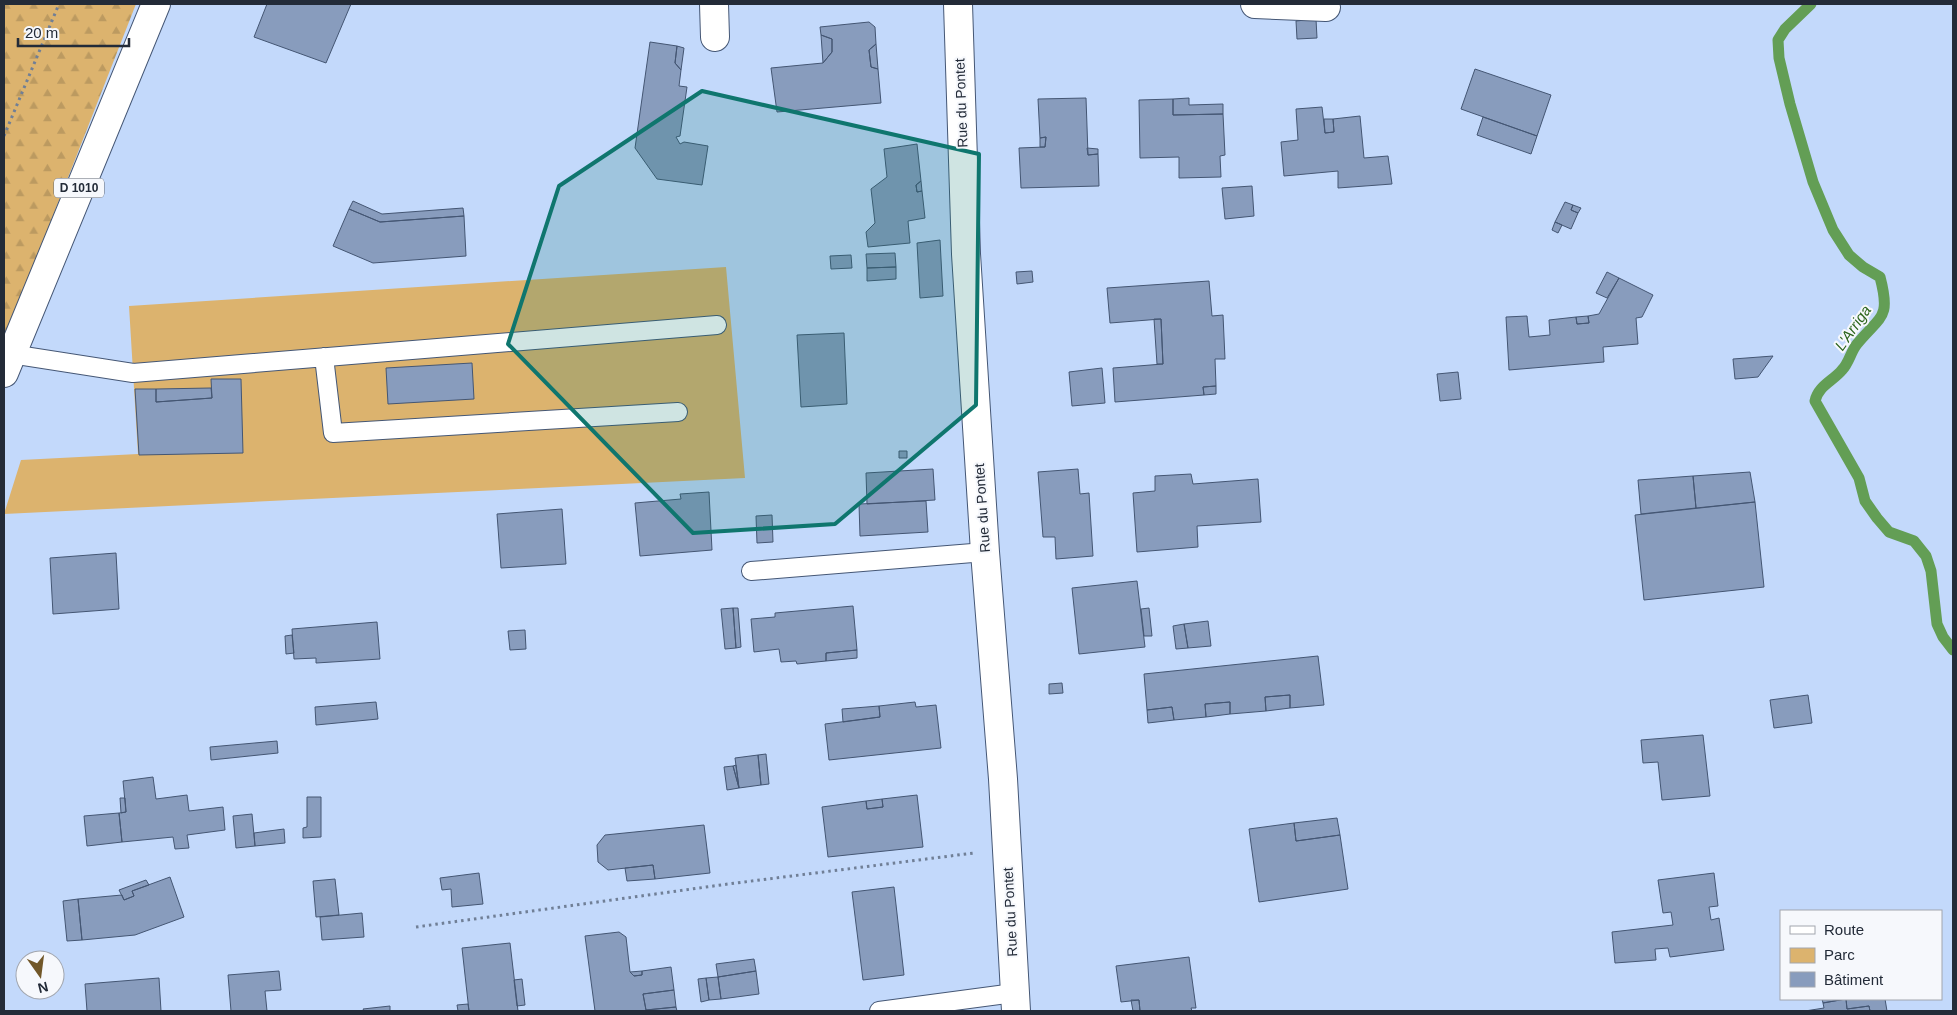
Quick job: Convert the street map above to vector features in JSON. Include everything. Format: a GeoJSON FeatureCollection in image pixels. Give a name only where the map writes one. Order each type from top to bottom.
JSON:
{"type":"FeatureCollection","features":[{"type":"Feature","properties":{"kind":"street","name":"D 1010"},"geometry":{"type":"LineString","coordinates":[[7,363],[156,4]]}},
{"type":"Feature","properties":{"kind":"street"},"geometry":{"type":"LineString","coordinates":[[714,4],[715,37]]}},
{"type":"Feature","properties":{"kind":"street","name":"Rue du Pontet"},"geometry":{"type":"LineString","coordinates":[[958,4],[966,254],[985,552],[1007,849],[1015,1002]]}},
{"type":"Feature","properties":{"kind":"street"},"geometry":{"type":"LineString","coordinates":[[1268,4],[1326,7]]}},
{"type":"Feature","properties":{"kind":"lane"},"geometry":{"type":"LineString","coordinates":[[7,363],[133,373],[717,325]]}},
{"type":"Feature","properties":{"kind":"lane"},"geometry":{"type":"LineString","coordinates":[[324,357],[333,433],[678,412]]}},
{"type":"Feature","properties":{"kind":"lane"},"geometry":{"type":"LineString","coordinates":[[751,571],[985,552]]}},
{"type":"Feature","properties":{"kind":"lane"},"geometry":{"type":"LineString","coordinates":[[879,1011],[1015,1002]]}},
{"type":"Feature","properties":{"kind":"path"},"geometry":{"type":"LineString","coordinates":[[4,136],[59,4]]}},
{"type":"Feature","properties":{"kind":"path"},"geometry":{"type":"LineString","coordinates":[[416,927],[718,885],[1007,849]]}},
{"type":"Feature","properties":{"kind":"highlighted area"},"geometry":{"type":"Polygon","coordinates":[[[702,91],[979,154],[976,405],[835,524],[693,533],[508,344],[559,186],[702,91]]]}},
{"type":"Feature","properties":{"kind":"green space"},"geometry":{"type":"Polygon","coordinates":[[[4,4],[136,4],[4,341],[4,4]]]}},
{"type":"Feature","properties":{"kind":"green space"},"geometry":{"type":"Polygon","coordinates":[[[726,267],[745,478],[4,514],[21,460],[138,454],[129,306],[726,267]]]}},
{"type":"Feature","properties":{"kind":"building"},"geometry":{"type":"Polygon","coordinates":[[[267,4],[351,4],[326,63],[254,37],[267,4]]]}},
{"type":"Feature","properties":{"kind":"building"},"geometry":{"type":"Polygon","coordinates":[[[1316,19],[1317,38],[1297,39],[1296,21],[1316,19]]]}},
{"type":"Feature","properties":{"kind":"building"},"geometry":{"type":"Polygon","coordinates":[[[869,22],[875,27],[876,44],[869,50],[871,67],[878,69],[881,103],[777,112],[771,68],[823,63],[832,52],[832,39],[821,35],[820,27],[869,22]]]}},
{"type":"Feature","properties":{"kind":"building"},"geometry":{"type":"Polygon","coordinates":[[[821,35],[832,39],[832,52],[823,63],[821,35]]]}},
{"type":"Feature","properties":{"kind":"building"},"geometry":{"type":"Polygon","coordinates":[[[650,42],[677,46],[675,63],[681,70],[679,86],[687,87],[680,136],[676,137],[680,144],[684,142],[708,146],[702,185],[657,179],[635,148],[650,42]]]}},
{"type":"Feature","properties":{"kind":"building"},"geometry":{"type":"Polygon","coordinates":[[[876,44],[878,69],[871,67],[869,50],[876,44]]]}},
{"type":"Feature","properties":{"kind":"building"},"geometry":{"type":"Polygon","coordinates":[[[677,46],[684,48],[681,70],[675,63],[677,46]]]}},
{"type":"Feature","properties":{"kind":"building"},"geometry":{"type":"Polygon","coordinates":[[[1475,69],[1551,95],[1537,136],[1461,109],[1475,69]]]}},
{"type":"Feature","properties":{"kind":"building"},"geometry":{"type":"Polygon","coordinates":[[[1086,98],[1088,155],[1098,154],[1099,186],[1021,188],[1019,148],[1045,147],[1046,137],[1040,138],[1038,99],[1086,98]]]}},
{"type":"Feature","properties":{"kind":"building"},"geometry":{"type":"Polygon","coordinates":[[[1189,98],[1189,105],[1223,104],[1223,114],[1173,115],[1173,99],[1189,98]]]}},
{"type":"Feature","properties":{"kind":"building"},"geometry":{"type":"Polygon","coordinates":[[[1173,99],[1173,115],[1223,114],[1225,155],[1220,156],[1221,177],[1179,178],[1179,157],[1140,158],[1139,100],[1173,99]]]}},
{"type":"Feature","properties":{"kind":"building"},"geometry":{"type":"Polygon","coordinates":[[[1322,107],[1325,133],[1334,132],[1333,119],[1360,116],[1364,158],[1388,156],[1392,184],[1338,188],[1338,171],[1284,176],[1281,142],[1298,140],[1296,109],[1322,107]]]}},
{"type":"Feature","properties":{"kind":"building"},"geometry":{"type":"Polygon","coordinates":[[[1483,117],[1537,136],[1531,154],[1477,135],[1483,117]]]}},
{"type":"Feature","properties":{"kind":"building"},"geometry":{"type":"Polygon","coordinates":[[[1324,119],[1333,119],[1334,132],[1325,133],[1324,119]]]}},
{"type":"Feature","properties":{"kind":"building"},"geometry":{"type":"Polygon","coordinates":[[[1046,137],[1045,147],[1040,147],[1040,138],[1046,137]]]}},
{"type":"Feature","properties":{"kind":"building"},"geometry":{"type":"Polygon","coordinates":[[[917,144],[921,181],[916,185],[917,192],[922,191],[925,218],[908,221],[910,243],[868,247],[866,232],[875,223],[871,189],[887,177],[884,149],[917,144]]]}},
{"type":"Feature","properties":{"kind":"building"},"geometry":{"type":"Polygon","coordinates":[[[1087,148],[1098,149],[1098,154],[1088,155],[1087,148]]]}},
{"type":"Feature","properties":{"kind":"building"},"geometry":{"type":"Polygon","coordinates":[[[921,181],[922,191],[917,192],[916,185],[921,181]]]}},
{"type":"Feature","properties":{"kind":"building"},"geometry":{"type":"Polygon","coordinates":[[[1252,186],[1254,216],[1225,219],[1222,188],[1252,186]]]}},
{"type":"Feature","properties":{"kind":"building"},"geometry":{"type":"Polygon","coordinates":[[[353,201],[382,214],[463,208],[464,216],[380,222],[349,209],[353,201]]]}},
{"type":"Feature","properties":{"kind":"building"},"geometry":{"type":"Polygon","coordinates":[[[1565,202],[1573,205],[1571,210],[1578,213],[1571,229],[1555,222],[1565,202]]]}},
{"type":"Feature","properties":{"kind":"building"},"geometry":{"type":"Polygon","coordinates":[[[1573,205],[1581,208],[1578,213],[1571,210],[1573,205]]]}},
{"type":"Feature","properties":{"kind":"building"},"geometry":{"type":"Polygon","coordinates":[[[349,209],[380,222],[464,216],[466,256],[373,263],[333,246],[349,209]]]}},
{"type":"Feature","properties":{"kind":"building"},"geometry":{"type":"Polygon","coordinates":[[[1555,222],[1562,225],[1558,233],[1552,230],[1555,222]]]}},
{"type":"Feature","properties":{"kind":"building"},"geometry":{"type":"Polygon","coordinates":[[[940,240],[943,296],[920,298],[917,243],[940,240]]]}},
{"type":"Feature","properties":{"kind":"building"},"geometry":{"type":"Polygon","coordinates":[[[895,253],[896,267],[867,268],[866,254],[895,253]]]}},
{"type":"Feature","properties":{"kind":"building"},"geometry":{"type":"Polygon","coordinates":[[[851,255],[852,268],[831,269],[830,256],[851,255]]]}},
{"type":"Feature","properties":{"kind":"building"},"geometry":{"type":"Polygon","coordinates":[[[896,267],[896,279],[867,281],[867,268],[896,267]]]}},
{"type":"Feature","properties":{"kind":"building"},"geometry":{"type":"Polygon","coordinates":[[[1032,271],[1033,282],[1017,284],[1016,272],[1032,271]]]}},
{"type":"Feature","properties":{"kind":"building"},"geometry":{"type":"Polygon","coordinates":[[[1607,272],[1619,278],[1607,298],[1596,293],[1607,272]]]}},
{"type":"Feature","properties":{"kind":"building"},"geometry":{"type":"Polygon","coordinates":[[[1619,278],[1653,295],[1642,317],[1636,318],[1638,344],[1603,347],[1604,362],[1509,370],[1506,317],[1527,316],[1529,337],[1550,335],[1549,320],[1576,317],[1577,324],[1589,323],[1588,316],[1599,314],[1619,278]]]}},
{"type":"Feature","properties":{"kind":"building"},"geometry":{"type":"Polygon","coordinates":[[[1209,281],[1212,316],[1223,315],[1225,359],[1215,359],[1216,386],[1203,387],[1204,395],[1115,402],[1113,368],[1163,364],[1161,319],[1110,323],[1107,288],[1209,281]]]}},
{"type":"Feature","properties":{"kind":"building"},"geometry":{"type":"Polygon","coordinates":[[[1588,316],[1589,323],[1577,324],[1576,317],[1588,316]]]}},
{"type":"Feature","properties":{"kind":"building"},"geometry":{"type":"Polygon","coordinates":[[[1154,319],[1161,319],[1163,364],[1157,364],[1154,319]]]}},
{"type":"Feature","properties":{"kind":"building"},"geometry":{"type":"Polygon","coordinates":[[[844,333],[847,404],[801,407],[797,335],[844,333]]]}},
{"type":"Feature","properties":{"kind":"building"},"geometry":{"type":"Polygon","coordinates":[[[1773,356],[1758,377],[1735,379],[1733,359],[1773,356]]]}},
{"type":"Feature","properties":{"kind":"building"},"geometry":{"type":"Polygon","coordinates":[[[472,363],[474,399],[388,404],[386,368],[472,363]]]}},
{"type":"Feature","properties":{"kind":"building"},"geometry":{"type":"Polygon","coordinates":[[[1102,368],[1105,403],[1072,406],[1069,372],[1102,368]]]}},
{"type":"Feature","properties":{"kind":"building"},"geometry":{"type":"Polygon","coordinates":[[[1458,372],[1461,399],[1440,401],[1437,374],[1458,372]]]}},
{"type":"Feature","properties":{"kind":"building"},"geometry":{"type":"Polygon","coordinates":[[[211,379],[241,379],[243,453],[139,455],[135,389],[156,389],[156,402],[212,398],[211,379]]]}},
{"type":"Feature","properties":{"kind":"building"},"geometry":{"type":"Polygon","coordinates":[[[1216,386],[1216,394],[1204,395],[1203,387],[1216,386]]]}},
{"type":"Feature","properties":{"kind":"building"},"geometry":{"type":"Polygon","coordinates":[[[211,388],[212,398],[156,402],[156,389],[211,388]]]}},
{"type":"Feature","properties":{"kind":"building"},"geometry":{"type":"Polygon","coordinates":[[[899,451],[907,451],[907,458],[899,458],[899,451]]]}},
{"type":"Feature","properties":{"kind":"building"},"geometry":{"type":"Polygon","coordinates":[[[933,469],[935,500],[867,504],[866,473],[933,469]]]}},
{"type":"Feature","properties":{"kind":"building"},"geometry":{"type":"Polygon","coordinates":[[[1078,469],[1080,494],[1089,493],[1093,556],[1056,559],[1055,537],[1043,537],[1038,472],[1078,469]]]}},
{"type":"Feature","properties":{"kind":"building"},"geometry":{"type":"Polygon","coordinates":[[[1750,472],[1755,502],[1696,508],[1693,476],[1750,472]]]}},
{"type":"Feature","properties":{"kind":"building"},"geometry":{"type":"Polygon","coordinates":[[[1191,474],[1193,484],[1258,479],[1261,522],[1197,526],[1198,547],[1137,552],[1133,493],[1155,491],[1155,476],[1191,474]]]}},
{"type":"Feature","properties":{"kind":"building"},"geometry":{"type":"Polygon","coordinates":[[[1693,476],[1696,508],[1641,514],[1638,480],[1693,476]]]}},
{"type":"Feature","properties":{"kind":"building"},"geometry":{"type":"Polygon","coordinates":[[[709,492],[712,550],[640,556],[635,503],[681,499],[680,494],[709,492]]]}},
{"type":"Feature","properties":{"kind":"building"},"geometry":{"type":"Polygon","coordinates":[[[926,501],[928,532],[860,536],[859,504],[926,501]]]}},
{"type":"Feature","properties":{"kind":"building"},"geometry":{"type":"Polygon","coordinates":[[[1755,502],[1764,587],[1644,600],[1635,515],[1755,502]]]}},
{"type":"Feature","properties":{"kind":"building"},"geometry":{"type":"Polygon","coordinates":[[[562,509],[566,564],[501,568],[497,514],[562,509]]]}},
{"type":"Feature","properties":{"kind":"building"},"geometry":{"type":"Polygon","coordinates":[[[772,515],[773,542],[757,543],[756,516],[772,515]]]}},
{"type":"Feature","properties":{"kind":"building"},"geometry":{"type":"Polygon","coordinates":[[[116,553],[119,609],[53,614],[50,558],[116,553]]]}},
{"type":"Feature","properties":{"kind":"building"},"geometry":{"type":"Polygon","coordinates":[[[1137,581],[1145,647],[1079,654],[1072,588],[1137,581]]]}},
{"type":"Feature","properties":{"kind":"building"},"geometry":{"type":"Polygon","coordinates":[[[853,606],[857,650],[826,653],[826,661],[797,664],[796,661],[781,662],[779,649],[754,652],[751,619],[775,617],[775,613],[853,606]]]}},
{"type":"Feature","properties":{"kind":"building"},"geometry":{"type":"Polygon","coordinates":[[[733,608],[736,648],[725,649],[721,609],[733,608]]]}},
{"type":"Feature","properties":{"kind":"building"},"geometry":{"type":"Polygon","coordinates":[[[733,608],[738,608],[741,647],[736,648],[733,608]]]}},
{"type":"Feature","properties":{"kind":"building"},"geometry":{"type":"Polygon","coordinates":[[[1149,608],[1152,636],[1144,636],[1141,609],[1149,608]]]}},
{"type":"Feature","properties":{"kind":"building"},"geometry":{"type":"Polygon","coordinates":[[[1208,621],[1211,646],[1188,648],[1184,624],[1208,621]]]}},
{"type":"Feature","properties":{"kind":"building"},"geometry":{"type":"Polygon","coordinates":[[[377,622],[380,659],[316,663],[316,658],[294,659],[292,629],[377,622]]]}},
{"type":"Feature","properties":{"kind":"building"},"geometry":{"type":"Polygon","coordinates":[[[1184,624],[1188,648],[1176,649],[1173,626],[1184,624]]]}},
{"type":"Feature","properties":{"kind":"building"},"geometry":{"type":"Polygon","coordinates":[[[525,630],[526,649],[510,650],[508,631],[525,630]]]}},
{"type":"Feature","properties":{"kind":"building"},"geometry":{"type":"Polygon","coordinates":[[[292,635],[294,653],[286,654],[285,636],[292,635]]]}},
{"type":"Feature","properties":{"kind":"building"},"geometry":{"type":"Polygon","coordinates":[[[857,650],[857,658],[826,661],[826,653],[857,650]]]}},
{"type":"Feature","properties":{"kind":"building"},"geometry":{"type":"Polygon","coordinates":[[[1318,656],[1324,705],[1290,708],[1290,695],[1265,697],[1266,711],[1230,714],[1230,702],[1205,704],[1206,717],[1174,720],[1172,707],[1147,710],[1144,674],[1318,656]]]}},
{"type":"Feature","properties":{"kind":"building"},"geometry":{"type":"Polygon","coordinates":[[[1062,683],[1063,693],[1049,694],[1049,684],[1062,683]]]}},
{"type":"Feature","properties":{"kind":"building"},"geometry":{"type":"Polygon","coordinates":[[[1290,695],[1290,708],[1266,711],[1265,697],[1290,695]]]}},
{"type":"Feature","properties":{"kind":"building"},"geometry":{"type":"Polygon","coordinates":[[[1808,695],[1812,723],[1774,728],[1770,700],[1808,695]]]}},
{"type":"Feature","properties":{"kind":"building"},"geometry":{"type":"Polygon","coordinates":[[[376,702],[378,719],[316,725],[315,707],[376,702]]]}},
{"type":"Feature","properties":{"kind":"building"},"geometry":{"type":"Polygon","coordinates":[[[915,702],[916,707],[936,705],[941,748],[829,760],[825,724],[880,717],[879,706],[915,702]]]}},
{"type":"Feature","properties":{"kind":"building"},"geometry":{"type":"Polygon","coordinates":[[[1230,702],[1230,714],[1206,717],[1205,704],[1230,702]]]}},
{"type":"Feature","properties":{"kind":"building"},"geometry":{"type":"Polygon","coordinates":[[[879,706],[880,717],[843,722],[842,709],[879,706]]]}},
{"type":"Feature","properties":{"kind":"building"},"geometry":{"type":"Polygon","coordinates":[[[1172,707],[1174,720],[1148,723],[1147,710],[1172,707]]]}},
{"type":"Feature","properties":{"kind":"building"},"geometry":{"type":"Polygon","coordinates":[[[1703,735],[1710,796],[1662,800],[1658,762],[1643,763],[1641,740],[1703,735]]]}},
{"type":"Feature","properties":{"kind":"building"},"geometry":{"type":"Polygon","coordinates":[[[277,741],[278,753],[211,760],[210,747],[277,741]]]}},
{"type":"Feature","properties":{"kind":"building"},"geometry":{"type":"Polygon","coordinates":[[[766,754],[769,784],[761,785],[758,755],[766,754]]]}},
{"type":"Feature","properties":{"kind":"building"},"geometry":{"type":"Polygon","coordinates":[[[758,755],[761,785],[739,788],[735,758],[758,755]]]}},
{"type":"Feature","properties":{"kind":"building"},"geometry":{"type":"Polygon","coordinates":[[[736,765],[739,788],[733,766],[736,765]]]}},
{"type":"Feature","properties":{"kind":"building"},"geometry":{"type":"Polygon","coordinates":[[[733,766],[739,788],[727,790],[724,767],[733,766]]]}},
{"type":"Feature","properties":{"kind":"building"},"geometry":{"type":"Polygon","coordinates":[[[153,777],[156,799],[187,795],[189,811],[223,807],[225,830],[187,835],[189,848],[175,849],[173,837],[122,842],[119,813],[126,812],[123,781],[153,777]]]}},
{"type":"Feature","properties":{"kind":"building"},"geometry":{"type":"Polygon","coordinates":[[[917,795],[923,847],[828,857],[822,807],[866,801],[867,809],[883,807],[882,799],[917,795]]]}},
{"type":"Feature","properties":{"kind":"building"},"geometry":{"type":"Polygon","coordinates":[[[307,797],[321,797],[321,837],[303,838],[303,828],[307,827],[307,797]]]}},
{"type":"Feature","properties":{"kind":"building"},"geometry":{"type":"Polygon","coordinates":[[[120,798],[125,798],[126,812],[121,813],[120,798]]]}},
{"type":"Feature","properties":{"kind":"building"},"geometry":{"type":"Polygon","coordinates":[[[882,799],[883,807],[867,809],[866,801],[882,799]]]}},
{"type":"Feature","properties":{"kind":"building"},"geometry":{"type":"Polygon","coordinates":[[[119,813],[122,842],[87,846],[84,816],[119,813]]]}},
{"type":"Feature","properties":{"kind":"building"},"geometry":{"type":"Polygon","coordinates":[[[252,814],[255,846],[236,848],[233,816],[252,814]]]}},
{"type":"Feature","properties":{"kind":"building"},"geometry":{"type":"Polygon","coordinates":[[[1337,818],[1340,835],[1296,841],[1294,823],[1337,818]]]}},
{"type":"Feature","properties":{"kind":"building"},"geometry":{"type":"Polygon","coordinates":[[[1294,823],[1296,841],[1340,835],[1348,889],[1259,902],[1249,829],[1294,823]]]}},
{"type":"Feature","properties":{"kind":"building"},"geometry":{"type":"Polygon","coordinates":[[[704,825],[710,873],[655,879],[653,865],[608,870],[598,862],[597,845],[605,835],[704,825]]]}},
{"type":"Feature","properties":{"kind":"building"},"geometry":{"type":"Polygon","coordinates":[[[284,829],[285,843],[255,846],[254,833],[284,829]]]}},
{"type":"Feature","properties":{"kind":"building"},"geometry":{"type":"Polygon","coordinates":[[[653,865],[655,879],[627,881],[625,868],[653,865]]]}},
{"type":"Feature","properties":{"kind":"building"},"geometry":{"type":"Polygon","coordinates":[[[479,873],[483,904],[452,907],[451,889],[442,890],[440,878],[479,873]]]}},
{"type":"Feature","properties":{"kind":"building"},"geometry":{"type":"Polygon","coordinates":[[[1714,873],[1718,906],[1709,907],[1711,920],[1719,918],[1724,950],[1670,957],[1668,948],[1655,949],[1656,960],[1615,963],[1612,932],[1673,925],[1671,912],[1663,913],[1658,880],[1714,873]]]}},
{"type":"Feature","properties":{"kind":"building"},"geometry":{"type":"Polygon","coordinates":[[[170,877],[184,917],[135,935],[82,940],[78,899],[122,895],[124,900],[134,896],[132,891],[170,877]]]}},
{"type":"Feature","properties":{"kind":"building"},"geometry":{"type":"Polygon","coordinates":[[[335,879],[339,915],[316,917],[313,881],[335,879]]]}},
{"type":"Feature","properties":{"kind":"building"},"geometry":{"type":"Polygon","coordinates":[[[146,880],[149,885],[132,891],[134,896],[124,900],[119,890],[146,880]]]}},
{"type":"Feature","properties":{"kind":"building"},"geometry":{"type":"Polygon","coordinates":[[[894,887],[904,975],[863,980],[852,892],[894,887]]]}},
{"type":"Feature","properties":{"kind":"building"},"geometry":{"type":"Polygon","coordinates":[[[78,899],[82,940],[67,941],[63,901],[78,899]]]}},
{"type":"Feature","properties":{"kind":"building"},"geometry":{"type":"Polygon","coordinates":[[[362,913],[364,937],[322,940],[320,917],[362,913]]]}},
{"type":"Feature","properties":{"kind":"building"},"geometry":{"type":"Polygon","coordinates":[[[619,932],[626,937],[630,972],[634,976],[642,975],[642,971],[671,967],[674,990],[643,994],[646,1010],[676,1007],[677,1011],[595,1011],[585,936],[619,932]]]}},
{"type":"Feature","properties":{"kind":"building"},"geometry":{"type":"Polygon","coordinates":[[[510,943],[518,1011],[469,1011],[462,948],[510,943]]]}},
{"type":"Feature","properties":{"kind":"building"},"geometry":{"type":"Polygon","coordinates":[[[1189,957],[1196,1008],[1191,1008],[1192,1011],[1140,1011],[1139,1000],[1121,1002],[1116,966],[1189,957]]]}},
{"type":"Feature","properties":{"kind":"building"},"geometry":{"type":"Polygon","coordinates":[[[754,959],[756,971],[718,977],[716,964],[754,959]]]}},
{"type":"Feature","properties":{"kind":"building"},"geometry":{"type":"Polygon","coordinates":[[[279,971],[281,990],[265,991],[267,1011],[231,1011],[228,975],[279,971]]]}},
{"type":"Feature","properties":{"kind":"building"},"geometry":{"type":"Polygon","coordinates":[[[642,971],[642,975],[634,976],[630,972],[642,971]]]}},
{"type":"Feature","properties":{"kind":"building"},"geometry":{"type":"Polygon","coordinates":[[[756,971],[759,994],[721,999],[718,977],[756,971]]]}},
{"type":"Feature","properties":{"kind":"building"},"geometry":{"type":"Polygon","coordinates":[[[718,977],[721,999],[709,1000],[706,978],[718,977]]]}},
{"type":"Feature","properties":{"kind":"building"},"geometry":{"type":"Polygon","coordinates":[[[159,978],[161,1011],[87,1011],[85,984],[159,978]]]}},
{"type":"Feature","properties":{"kind":"building"},"geometry":{"type":"Polygon","coordinates":[[[706,978],[709,1000],[701,1002],[698,979],[706,978]]]}},
{"type":"Feature","properties":{"kind":"building"},"geometry":{"type":"Polygon","coordinates":[[[522,979],[525,1005],[517,1006],[514,980],[522,979]]]}},
{"type":"Feature","properties":{"kind":"building"},"geometry":{"type":"Polygon","coordinates":[[[674,990],[676,1007],[646,1010],[643,994],[674,990]]]}},
{"type":"Feature","properties":{"kind":"building"},"geometry":{"type":"Polygon","coordinates":[[[1131,1000],[1139,1000],[1140,1011],[1133,1011],[1131,1000]]]}},
{"type":"Feature","properties":{"kind":"building"},"geometry":{"type":"Polygon","coordinates":[[[1822,1000],[1840,1000],[1823,1003],[1822,1000]]]}},
{"type":"Feature","properties":{"kind":"building"},"geometry":{"type":"Polygon","coordinates":[[[1846,1000],[1847,1009],[1869,1006],[1870,1011],[1805,1011],[1824,1008],[1823,1003],[1846,1000]]]}},
{"type":"Feature","properties":{"kind":"building"},"geometry":{"type":"Polygon","coordinates":[[[1846,1000],[1885,1000],[1887,1011],[1870,1011],[1869,1006],[1847,1009],[1846,1000]]]}},
{"type":"Feature","properties":{"kind":"building"},"geometry":{"type":"Polygon","coordinates":[[[468,1004],[469,1011],[458,1011],[457,1005],[468,1004]]]}},
{"type":"Feature","properties":{"kind":"building"},"geometry":{"type":"Polygon","coordinates":[[[390,1006],[390,1011],[364,1011],[363,1009],[390,1006]]]}},
{"type":"Feature","properties":{"kind":"waterway","name":"L'Arriga"},"geometry":{"type":"LineString","coordinates":[[1811,4],[1785,29],[1778,40],[1779,58],[1790,104],[1813,182],[1833,230],[1849,255],[1863,267],[1880,277],[1884,301],[1884,309],[1878,321],[1855,347],[1844,367],[1819,391],[1815,401],[1859,478],[1865,501],[1877,518],[1889,532],[1914,541],[1926,556],[1931,571],[1937,624],[1943,637],[1953,650]]}}]}
